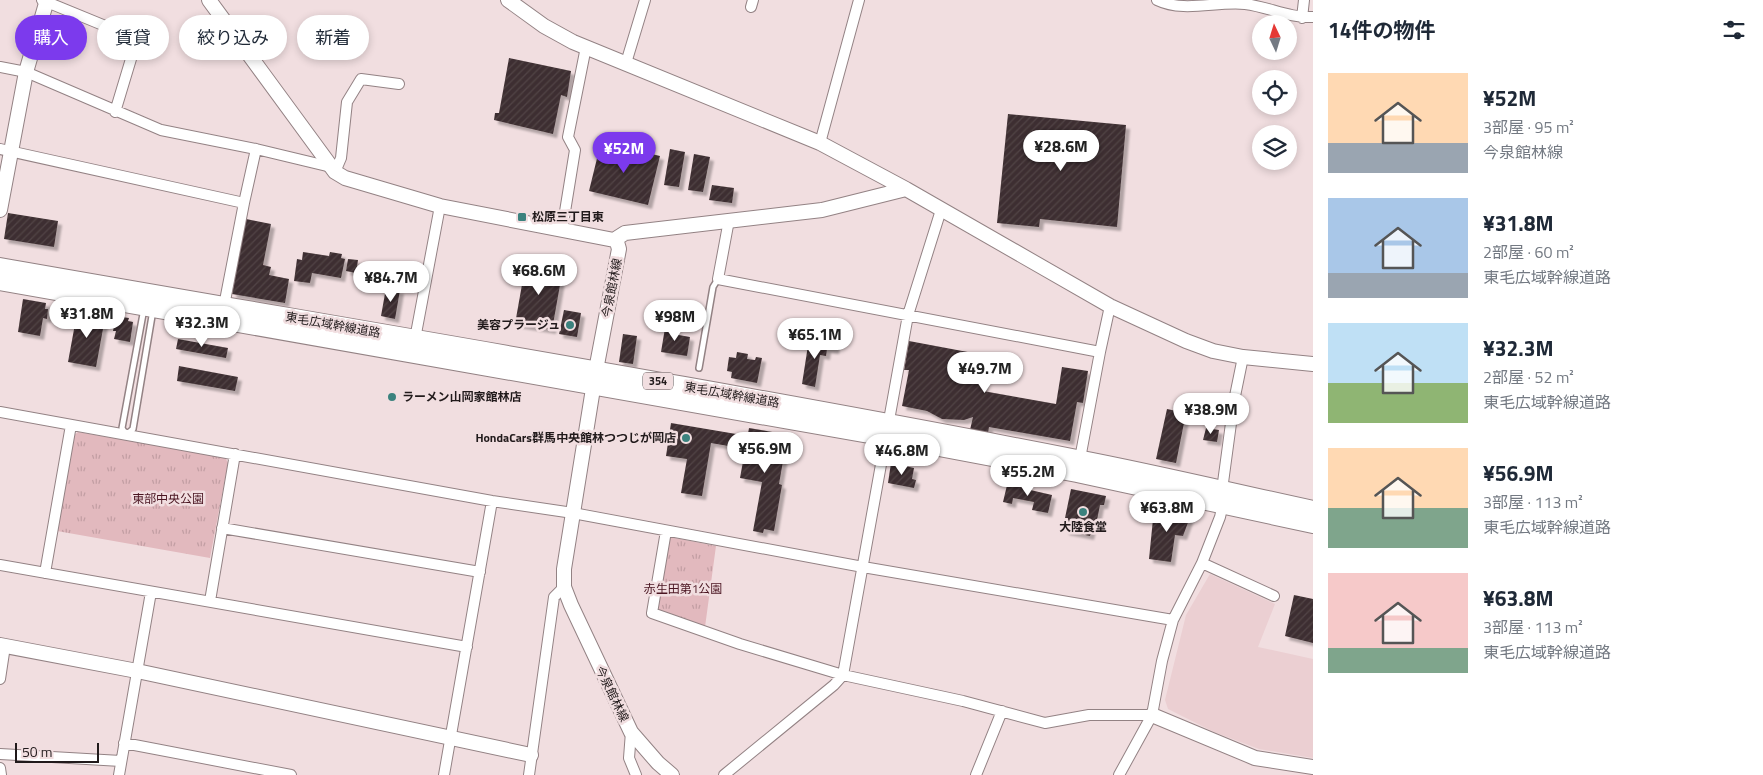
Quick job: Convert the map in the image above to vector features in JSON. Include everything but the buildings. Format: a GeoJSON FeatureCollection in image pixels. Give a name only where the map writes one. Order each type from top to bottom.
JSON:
{"type":"FeatureCollection","features":[{"type":"Feature","properties":{"kind":"highway","name":"東毛広域幹線道路"},"geometry":{"type":"LineString","coordinates":[[0,267],[415,339],[595,378]]}},
{"type":"Feature","properties":{"kind":"highway","name":"東毛広域幹線道路"},"geometry":{"type":"LineString","coordinates":[[0,281],[149,308],[595,378],[1079,466],[1223,497],[1313,510]]}},
{"type":"Feature","properties":{"kind":"highway","name":"東毛広域幹線道路"},"geometry":{"type":"LineString","coordinates":[[1223,497],[1313,524]]}},
{"type":"Feature","properties":{"kind":"street"},"geometry":{"type":"LineString","coordinates":[[0,210],[5,150],[45,0],[137,39],[115,112]]}},
{"type":"Feature","properties":{"kind":"street"},"geometry":{"type":"LineString","coordinates":[[209,0],[333,170]]}},
{"type":"Feature","properties":{"kind":"street"},"geometry":{"type":"LineString","coordinates":[[508,0],[544,26],[586,47],[820,143],[906,189],[1110,306],[1213,351],[1243,357],[1313,364]]}},
{"type":"Feature","properties":{"kind":"street"},"geometry":{"type":"LineString","coordinates":[[626,63],[645,0]]}},
{"type":"Feature","properties":{"kind":"street"},"geometry":{"type":"LineString","coordinates":[[820,143],[859,0]]}},
{"type":"Feature","properties":{"kind":"street"},"geometry":{"type":"LineString","coordinates":[[1157,0],[1169,5],[1183,6],[1242,4],[1267,7],[1284,15],[1302,18],[1313,17]]}},
{"type":"Feature","properties":{"kind":"street"},"geometry":{"type":"LineString","coordinates":[[1302,18],[1304,0]]}},
{"type":"Feature","properties":{"kind":"street"},"geometry":{"type":"LineString","coordinates":[[562,230],[575,150],[568,137],[586,47]]}},
{"type":"Feature","properties":{"kind":"street"},"geometry":{"type":"LineString","coordinates":[[0,67],[26,72],[115,112],[161,130],[256,150],[333,170]]}},
{"type":"Feature","properties":{"kind":"street"},"geometry":{"type":"LineString","coordinates":[[333,170],[341,158],[347,102],[361,79],[399,84]]}},
{"type":"Feature","properties":{"kind":"street"},"geometry":{"type":"LineString","coordinates":[[5,150],[244,203]]}},
{"type":"Feature","properties":{"kind":"street"},"geometry":{"type":"LineString","coordinates":[[224,306],[256,150]]}},
{"type":"Feature","properties":{"kind":"street","name":"今泉館林線"},"geometry":{"type":"LineString","coordinates":[[333,170],[345,178],[440,206],[617,242],[619,249],[572,513],[564,569],[564,587],[570,605],[631,732],[658,763],[672,775]]}},
{"type":"Feature","properties":{"kind":"street"},"geometry":{"type":"LineString","coordinates":[[614,240],[625,233],[822,210],[906,189]]}},
{"type":"Feature","properties":{"kind":"street"},"geometry":{"type":"LineString","coordinates":[[415,339],[440,206]]}},
{"type":"Feature","properties":{"kind":"street"},"geometry":{"type":"LineString","coordinates":[[724,775],[834,685],[842,675],[908,315],[941,210]]}},
{"type":"Feature","properties":{"kind":"street"},"geometry":{"type":"LineString","coordinates":[[729,220],[718,279],[1100,352]]}},
{"type":"Feature","properties":{"kind":"street"},"geometry":{"type":"LineString","coordinates":[[1079,466],[1110,306]]}},
{"type":"Feature","properties":{"kind":"street"},"geometry":{"type":"LineString","coordinates":[[1119,775],[1152,715],[1162,661],[1174,620],[1202,563],[1220,517],[1234,401],[1243,357]]}},
{"type":"Feature","properties":{"kind":"street"},"geometry":{"type":"LineString","coordinates":[[0,412],[492,501],[572,513],[863,567],[1174,620]]}},
{"type":"Feature","properties":{"kind":"street"},"geometry":{"type":"LineString","coordinates":[[45,573],[71,425]]}},
{"type":"Feature","properties":{"kind":"street"},"geometry":{"type":"LineString","coordinates":[[210,601],[235,454]]}},
{"type":"Feature","properties":{"kind":"street"},"geometry":{"type":"LineString","coordinates":[[444,775],[492,501]]}},
{"type":"Feature","properties":{"kind":"street"},"geometry":{"type":"LineString","coordinates":[[222,528],[480,572]]}},
{"type":"Feature","properties":{"kind":"street"},"geometry":{"type":"LineString","coordinates":[[666,531],[652,613],[740,644],[842,675],[963,700],[1045,723],[1089,715],[1152,715],[1255,758],[1313,767]]}},
{"type":"Feature","properties":{"kind":"street"},"geometry":{"type":"LineString","coordinates":[[1202,563],[1274,596]]}},
{"type":"Feature","properties":{"kind":"street"},"geometry":{"type":"LineString","coordinates":[[0,565],[467,647]]}},
{"type":"Feature","properties":{"kind":"street"},"geometry":{"type":"LineString","coordinates":[[529,775],[554,597],[564,587]]}},
{"type":"Feature","properties":{"kind":"street"},"geometry":{"type":"LineString","coordinates":[[119,775],[151,592]]}},
{"type":"Feature","properties":{"kind":"street"},"geometry":{"type":"LineString","coordinates":[[0,679],[3,646],[137,671],[531,755]]}},
{"type":"Feature","properties":{"kind":"street"},"geometry":{"type":"LineString","coordinates":[[976,775],[1002,711]]}},
{"type":"Feature","properties":{"kind":"street"},"geometry":{"type":"LineString","coordinates":[[631,732],[629,758],[636,775]]}},
{"type":"Feature","properties":{"kind":"street"},"geometry":{"type":"LineString","coordinates":[[124,743],[291,775]]}},
{"type":"Feature","properties":{"kind":"street"},"geometry":{"type":"LineString","coordinates":[[0,754],[121,761]]}},
{"type":"Feature","properties":{"kind":"street"},"geometry":{"type":"LineString","coordinates":[[0,768],[1,775]]}},
{"type":"Feature","properties":{"kind":"lane"},"geometry":{"type":"LineString","coordinates":[[700,368],[713,287],[718,279]]}},
{"type":"Feature","properties":{"kind":"lane"},"geometry":{"type":"LineString","coordinates":[[149,308],[152,316],[133,429],[126,435],[122,428],[143,314],[149,308]]}},
{"type":"Feature","properties":{"kind":"shaded area"},"geometry":{"type":"Polygon","coordinates":[[[1210,574],[1275,604],[1258,647],[1313,659],[1313,758],[1259,749],[1214,732],[1168,709],[1165,700],[1186,615],[1210,574]]]}},
{"type":"Feature","properties":{"kind":"green space","name":"東部中央公園"},"geometry":{"type":"Polygon","coordinates":[[[78,432],[225,457],[228,463],[210,558],[57,531],[73,436],[78,432]]]}},
{"type":"Feature","properties":{"kind":"green space","name":"赤生田第1公園"},"geometry":{"type":"Polygon","coordinates":[[[665,536],[716,546],[705,627],[652,613],[665,536]]]}},
{"type":"Feature","properties":{"kind":"place","name":"松原三丁目東"},"geometry":{"type":"Point","coordinates":[522,217]}},
{"type":"Feature","properties":{"kind":"place","name":"美容プラージュ"},"geometry":{"type":"Point","coordinates":[570,325]}},
{"type":"Feature","properties":{"kind":"place","name":"ラーメン山岡家館林店"},"geometry":{"type":"Point","coordinates":[392,397]}},
{"type":"Feature","properties":{"kind":"place","name":"HondaCars群馬中央館林つつじが岡店"},"geometry":{"type":"Point","coordinates":[686,438]}},
{"type":"Feature","properties":{"kind":"place","name":"大陸食堂"},"geometry":{"type":"Point","coordinates":[1083,512]}}]}
